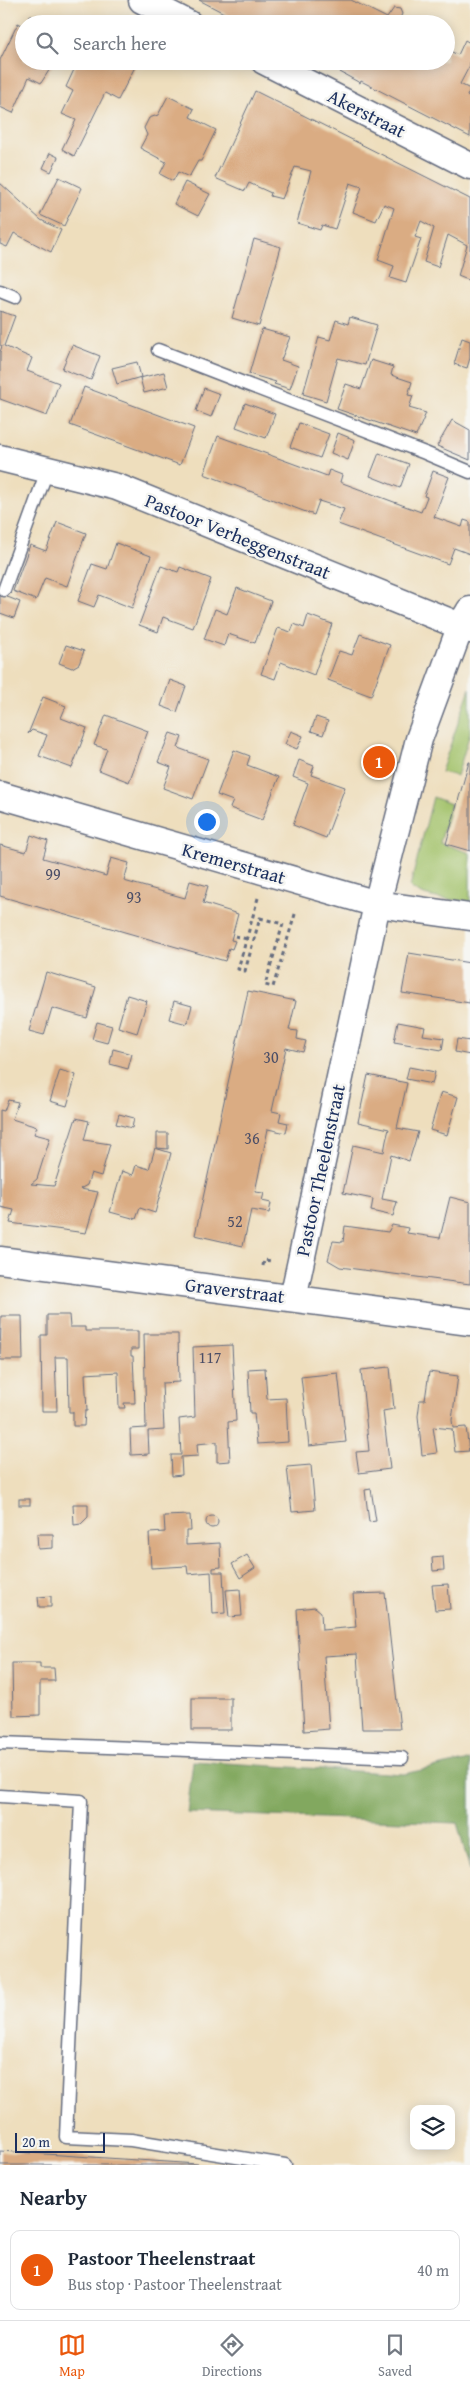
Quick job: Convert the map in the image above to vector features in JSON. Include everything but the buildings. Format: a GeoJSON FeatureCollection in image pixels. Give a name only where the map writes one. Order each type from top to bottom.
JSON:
{"type":"FeatureCollection","features":[{"type":"Feature","properties":{"kind":"street"},"geometry":{"type":"LineString","coordinates":[[142,0],[171,15]]}},
{"type":"Feature","properties":{"kind":"street","name":"Akerstraat"},"geometry":{"type":"LineString","coordinates":[[282,70],[470,166]]}},
{"type":"Feature","properties":{"kind":"street","name":"Pastoor Verheggenstraat"},"geometry":{"type":"LineString","coordinates":[[0,458],[48,468],[117,487],[467,622]]}},
{"type":"Feature","properties":{"kind":"street","name":"Pastoor Theelenstraat"},"geometry":{"type":"LineString","coordinates":[[293,1298],[377,904],[419,739],[467,622]]}},
{"type":"Feature","properties":{"kind":"street","name":"Kremerstraat"},"geometry":{"type":"LineString","coordinates":[[0,795],[377,904],[470,918]]}},
{"type":"Feature","properties":{"kind":"street","name":"Graverstraat"},"geometry":{"type":"LineString","coordinates":[[0,1260],[470,1322]]}},
{"type":"Feature","properties":{"kind":"lane"},"geometry":{"type":"LineString","coordinates":[[0,291],[15,297]]}},
{"type":"Feature","properties":{"kind":"lane"},"geometry":{"type":"LineString","coordinates":[[158,350],[470,472]]}},
{"type":"Feature","properties":{"kind":"lane"},"geometry":{"type":"LineString","coordinates":[[4,590],[48,468]]}},
{"type":"Feature","properties":{"kind":"lane"},"geometry":{"type":"LineString","coordinates":[[0,1743],[402,1758]]}},
{"type":"Feature","properties":{"kind":"lane"},"geometry":{"type":"LineString","coordinates":[[0,1796],[82,1801],[66,2137],[131,2140],[285,2165]]}},
{"type":"Feature","properties":{"kind":"path"},"geometry":{"type":"LineString","coordinates":[[258,897],[238,969],[245,972],[260,918],[283,924],[265,985],[273,987],[297,908]]}},
{"type":"Feature","properties":{"kind":"path"},"geometry":{"type":"LineString","coordinates":[[235,936],[247,939]]}},
{"type":"Feature","properties":{"kind":"green space"},"geometry":{"type":"Polygon","coordinates":[[[470,688],[470,733],[457,776],[441,772],[470,688]]]}},
{"type":"Feature","properties":{"kind":"green space"},"geometry":{"type":"Polygon","coordinates":[[[433,797],[451,804],[440,843],[470,853],[470,902],[431,897],[410,887],[433,797]]]}},
{"type":"Feature","properties":{"kind":"green space"},"geometry":{"type":"Polygon","coordinates":[[[470,1760],[470,1870],[457,1823],[187,1813],[193,1761],[403,1774],[470,1760]]]}},
{"type":"Feature","properties":{"kind":"place","name":"Pastoor Theelenstraat"},"geometry":{"type":"Point","coordinates":[379,762]}}]}
